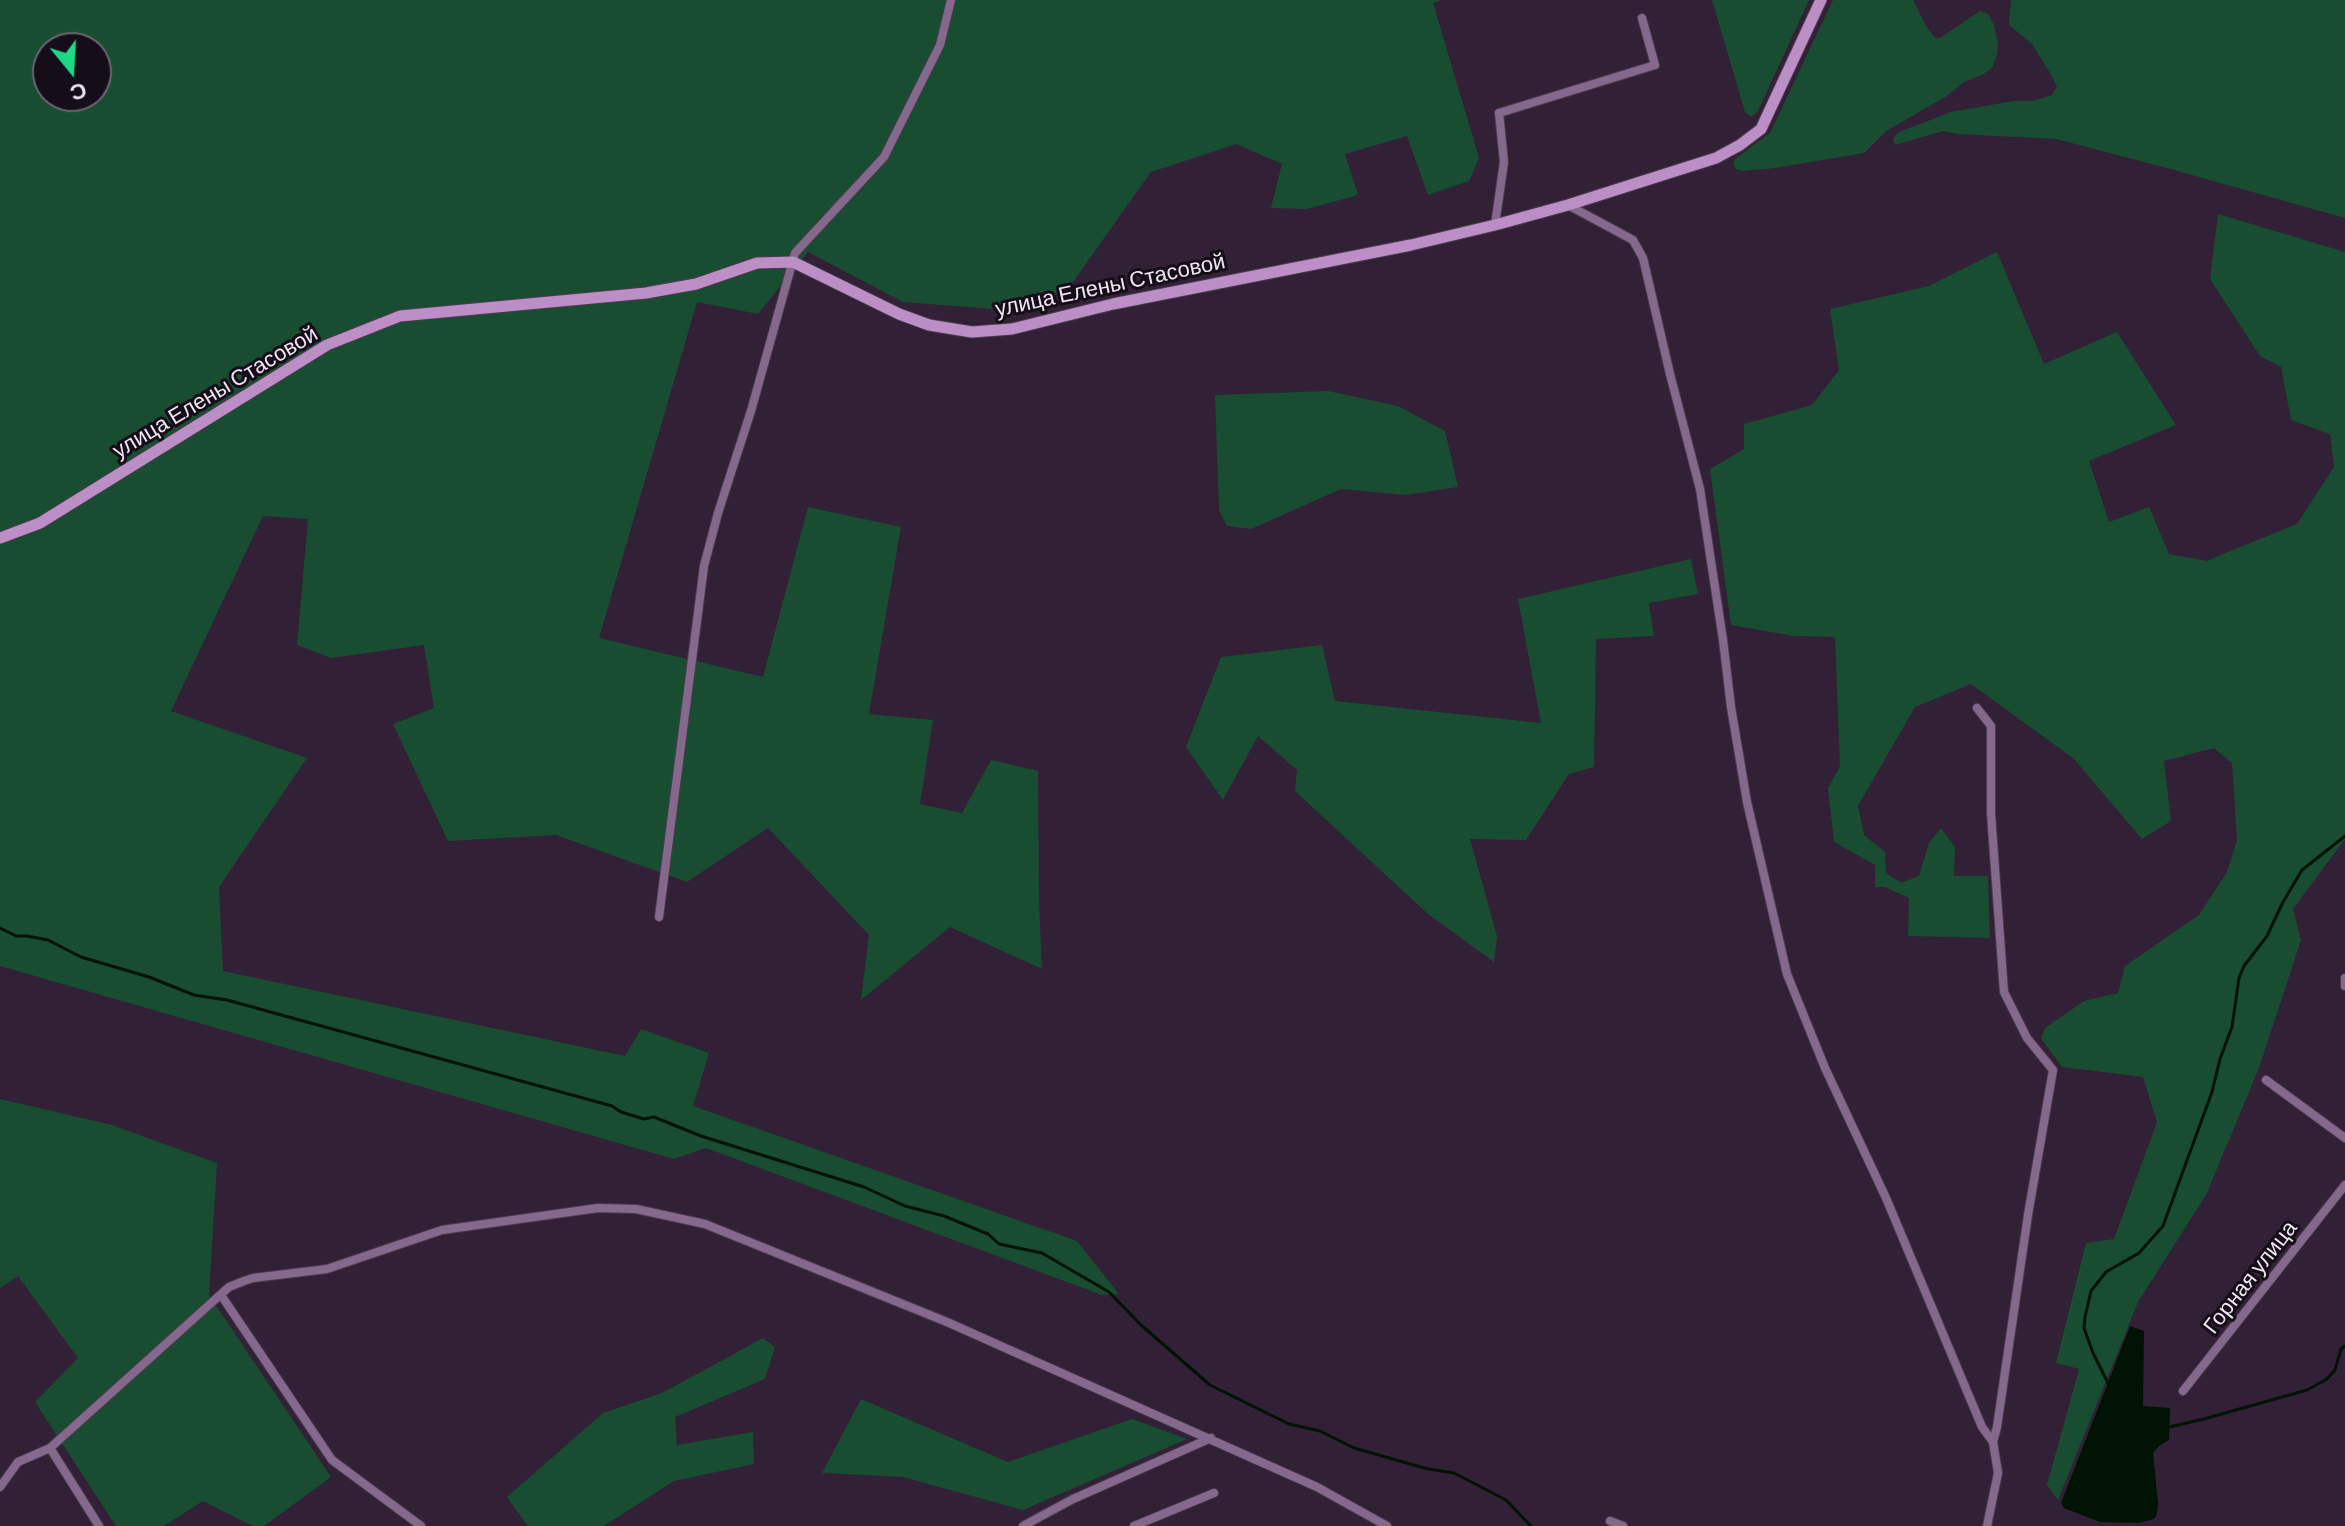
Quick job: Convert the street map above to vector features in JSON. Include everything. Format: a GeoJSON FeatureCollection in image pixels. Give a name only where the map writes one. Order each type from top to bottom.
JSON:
{"type":"FeatureCollection","features":[{"type":"Feature","properties":{"kind":"main road","name":"улица Елены Стасовой"},"geometry":{"type":"LineString","coordinates":[[0,538],[40,523],[327,345],[400,316],[646,293],[696,284],[757,263],[793,262],[899,314],[929,325],[972,332],[1012,329],[1113,304],[1411,245],[1568,205],[1716,158],[1761,129],[1821,0]]}},
{"type":"Feature","properties":{"kind":"street"},"geometry":{"type":"LineString","coordinates":[[659,917],[704,566],[795,253],[884,157],[940,45],[951,0]]}},
{"type":"Feature","properties":{"kind":"street"},"geometry":{"type":"LineString","coordinates":[[1495,225],[1504,162],[1499,113],[1655,65],[1642,18]]}},
{"type":"Feature","properties":{"kind":"street"},"geometry":{"type":"LineString","coordinates":[[1568,205],[1633,240],[1643,258],[1700,489],[1747,802],[1787,974],[1982,1427],[1993,1442]]}},
{"type":"Feature","properties":{"kind":"street"},"geometry":{"type":"LineString","coordinates":[[1977,708],[1991,726],[1991,814],[2004,992],[2027,1038],[2053,1070],[1993,1442],[1998,1473],[1987,1526]]}},
{"type":"Feature","properties":{"kind":"street"},"geometry":{"type":"LineString","coordinates":[[2345,978],[2345,986]]}},
{"type":"Feature","properties":{"kind":"street"},"geometry":{"type":"LineString","coordinates":[[2266,1080],[2345,1138]]}},
{"type":"Feature","properties":{"kind":"street","name":"Горная улица"},"geometry":{"type":"LineString","coordinates":[[2183,1391],[2345,1185]]}},
{"type":"Feature","properties":{"kind":"street"},"geometry":{"type":"LineString","coordinates":[[0,1487],[18,1462],[50,1448],[229,1287],[253,1278],[327,1269],[442,1230],[598,1208],[636,1209],[705,1224],[947,1322],[1317,1487],[1387,1526]]}},
{"type":"Feature","properties":{"kind":"street"},"geometry":{"type":"LineString","coordinates":[[221,1295],[332,1460],[421,1526]]}},
{"type":"Feature","properties":{"kind":"street"},"geometry":{"type":"LineString","coordinates":[[1023,1526],[1085,1493],[1211,1438]]}},
{"type":"Feature","properties":{"kind":"street"},"geometry":{"type":"LineString","coordinates":[[50,1448],[99,1526]]}},
{"type":"Feature","properties":{"kind":"street"},"geometry":{"type":"LineString","coordinates":[[1134,1526],[1214,1493]]}},
{"type":"Feature","properties":{"kind":"street"},"geometry":{"type":"LineString","coordinates":[[1610,1521],[1623,1526]]}},
{"type":"Feature","properties":{"kind":"green space"},"geometry":{"type":"Polygon","coordinates":[[[0,0],[1442,0],[1433,3],[1479,158],[1469,181],[1428,195],[1407,136],[1345,154],[1358,195],[1307,209],[1271,208],[1282,164],[1236,144],[1151,172],[1068,289],[1019,311],[903,302],[808,252],[758,314],[697,302],[599,638],[763,677],[808,507],[901,527],[869,714],[933,720],[920,804],[962,813],[991,760],[1038,771],[1042,969],[950,927],[861,1000],[869,935],[768,828],[687,882],[556,835],[448,841],[393,724],[434,708],[424,645],[331,658],[297,645],[308,519],[263,516],[171,711],[307,758],[219,887],[223,971],[625,1056],[641,1029],[709,1053],[693,1106],[1077,1241],[1119,1294],[1102,1295],[706,1148],[674,1159],[0,966],[0,0]]]}},
{"type":"Feature","properties":{"kind":"green space"},"geometry":{"type":"Polygon","coordinates":[[[1712,0],[1809,0],[1758,111],[1751,117],[1745,112],[1712,0]]]}},
{"type":"Feature","properties":{"kind":"green space"},"geometry":{"type":"Polygon","coordinates":[[[1833,0],[1913,0],[1935,38],[1940,38],[1980,11],[1988,14],[1994,25],[1997,55],[1992,68],[1886,131],[1864,153],[1775,168],[1736,169],[1733,164],[1735,159],[1770,133],[1833,0]]]}},
{"type":"Feature","properties":{"kind":"green space"},"geometry":{"type":"Polygon","coordinates":[[[2011,0],[2345,0],[2345,218],[2056,139],[1943,131],[1895,145],[1893,138],[1899,132],[1951,112],[2013,101],[2033,101],[2052,95],[2057,86],[2050,73],[2032,44],[2009,25],[2011,0]]]}},
{"type":"Feature","properties":{"kind":"green space"},"geometry":{"type":"Polygon","coordinates":[[[2218,214],[2345,252],[2345,839],[2293,909],[2301,940],[2259,1068],[2206,1195],[2138,1302],[2058,1500],[2047,1485],[2079,1369],[2056,1363],[2086,1243],[2114,1239],[2157,1122],[2143,1077],[2062,1067],[2041,1038],[2045,1028],[2084,1001],[2118,993],[2125,966],[2199,915],[2227,872],[2237,840],[2232,763],[2214,748],[2164,761],[2171,821],[2142,839],[2073,758],[1971,684],[1915,707],[1858,806],[1864,835],[1885,852],[1886,873],[1901,883],[1919,876],[1929,843],[1941,828],[1955,847],[1954,876],[1988,876],[1990,938],[1908,936],[1909,898],[1885,887],[1875,887],[1875,865],[1834,842],[1828,788],[1840,766],[1835,637],[1794,636],[1731,625],[1710,469],[1744,449],[1744,424],[1812,405],[1839,370],[1830,309],[1929,286],[1997,252],[2044,364],[2117,332],[2176,425],[2089,461],[2109,522],[2149,507],[2169,554],[2206,561],[2297,524],[2334,467],[2330,434],[2291,420],[2281,367],[2260,356],[2210,279],[2218,214]]]}},
{"type":"Feature","properties":{"kind":"green space"},"geometry":{"type":"Polygon","coordinates":[[[1328,391],[1398,406],[1445,431],[1458,487],[1405,495],[1341,489],[1251,529],[1227,526],[1219,510],[1215,395],[1328,391]]]}},
{"type":"Feature","properties":{"kind":"green space"},"geometry":{"type":"Polygon","coordinates":[[[1691,559],[1698,594],[1649,603],[1654,636],[1596,639],[1594,767],[1569,774],[1526,840],[1470,839],[1497,936],[1494,962],[1428,914],[1295,791],[1297,770],[1258,736],[1223,800],[1186,747],[1221,657],[1322,645],[1335,701],[1541,723],[1518,599],[1691,559]]]}},
{"type":"Feature","properties":{"kind":"green space"},"geometry":{"type":"Polygon","coordinates":[[[0,1099],[112,1125],[217,1163],[209,1295],[331,1477],[264,1526],[253,1526],[203,1501],[164,1526],[116,1526],[35,1402],[78,1358],[18,1276],[0,1288],[0,1099]]]}},
{"type":"Feature","properties":{"kind":"green space"},"geometry":{"type":"Polygon","coordinates":[[[763,1338],[775,1347],[765,1379],[675,1417],[677,1445],[753,1432],[754,1464],[674,1481],[604,1526],[528,1526],[507,1497],[603,1413],[662,1393],[763,1338]]]}},
{"type":"Feature","properties":{"kind":"green space"},"geometry":{"type":"Polygon","coordinates":[[[861,1399],[1008,1462],[1132,1419],[1187,1439],[1023,1510],[903,1477],[822,1473],[861,1399]]]}},
{"type":"Feature","properties":{"kind":"shaded area"},"geometry":{"type":"Polygon","coordinates":[[[2130,1326],[2144,1331],[2143,1406],[2170,1408],[2169,1440],[2153,1453],[2158,1503],[2154,1519],[2137,1523],[2100,1522],[2064,1508],[2061,1503],[2130,1326]]]}},
{"type":"Feature","properties":{"kind":"waterway"},"geometry":{"type":"LineString","coordinates":[[2109,1385],[2084,1328],[2091,1291],[2106,1272],[2139,1253],[2163,1226],[2212,1092],[2232,1027],[2239,978],[2244,966],[2267,936],[2302,870],[2345,836]]}},
{"type":"Feature","properties":{"kind":"waterway"},"geometry":{"type":"LineString","coordinates":[[0,928],[16,936],[48,940],[81,957],[149,977],[194,995],[227,1000],[612,1106],[644,1119],[654,1117],[701,1136],[864,1187],[905,1206],[944,1216],[988,1234],[999,1244],[1042,1253],[1109,1292],[1141,1325],[1210,1385],[1289,1424],[1320,1431],[1354,1448],[1428,1469],[1454,1473],[1506,1500],[1531,1526]]}},
{"type":"Feature","properties":{"kind":"waterway"},"geometry":{"type":"LineString","coordinates":[[2165,1428],[2307,1390],[2327,1379],[2335,1370],[2341,1349],[2345,1346]]}}]}
